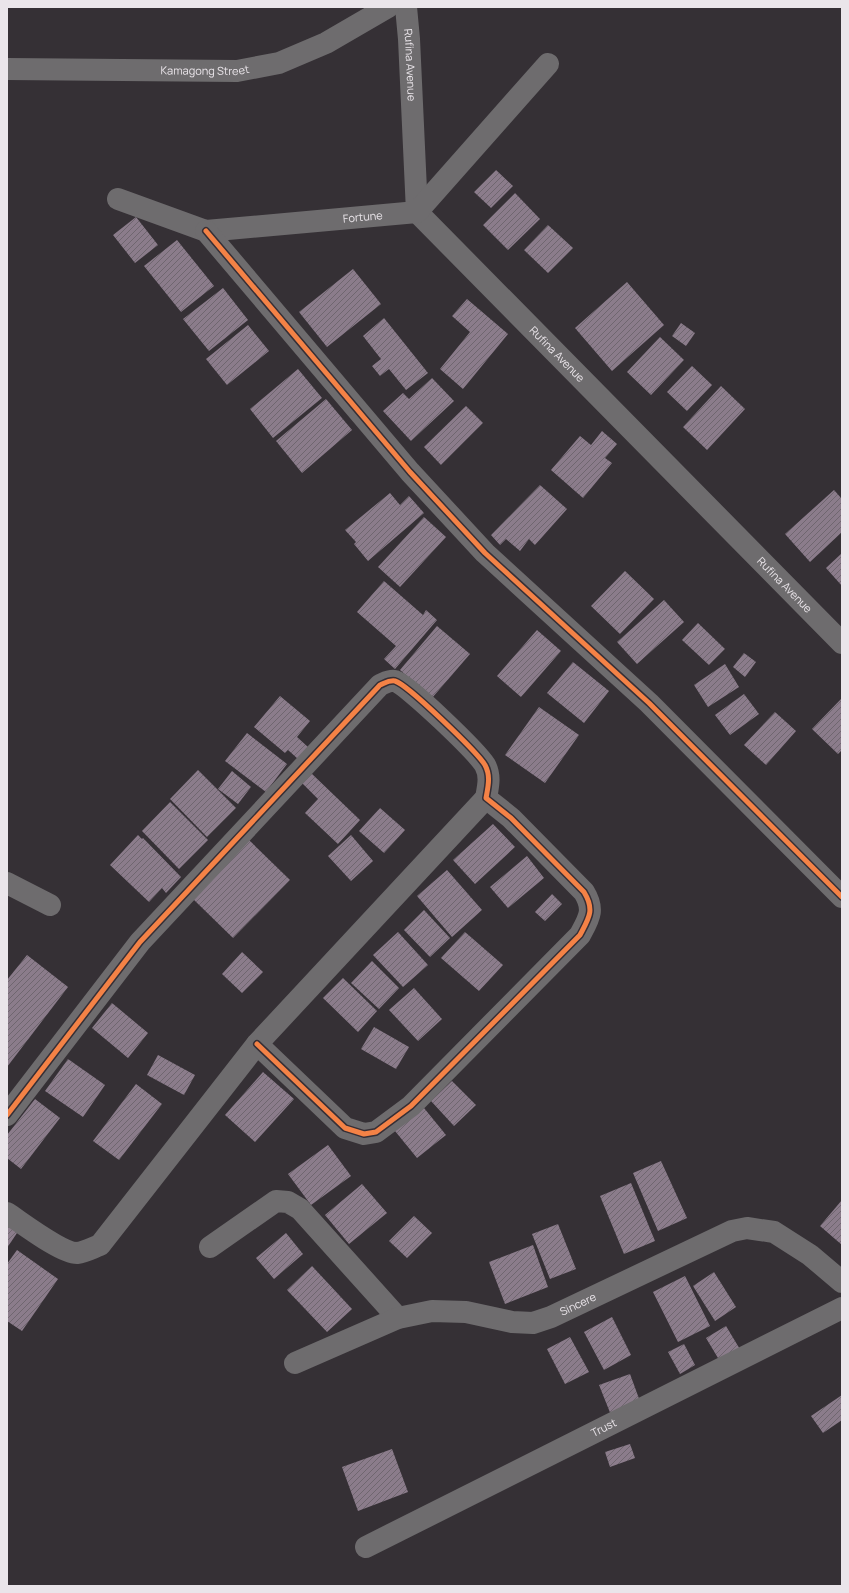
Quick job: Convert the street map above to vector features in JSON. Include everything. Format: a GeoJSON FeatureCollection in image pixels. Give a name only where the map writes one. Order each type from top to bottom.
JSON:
{"type":"FeatureCollection","features":[{"type":"Feature","properties":{"kind":"street","name":"Kamagong Street"},"geometry":{"type":"LineString","coordinates":[[7,69],[237,71],[279,63],[326,43],[388,7]]}},
{"type":"Feature","properties":{"kind":"street","name":"Rufina Avenue"},"geometry":{"type":"LineString","coordinates":[[406,7],[409,39],[417,212],[842,643]]}},
{"type":"Feature","properties":{"kind":"street"},"geometry":{"type":"LineString","coordinates":[[417,212],[548,64]]}},
{"type":"Feature","properties":{"kind":"street","name":"Fortune"},"geometry":{"type":"LineString","coordinates":[[118,199],[206,231],[417,212]]}},
{"type":"Feature","properties":{"kind":"street"},"geometry":{"type":"LineString","coordinates":[[206,231],[410,472],[485,553],[649,702],[842,897]]}},
{"type":"Feature","properties":{"kind":"street"},"geometry":{"type":"LineString","coordinates":[[7,1115],[140,942],[380,686],[386,682],[395,681],[405,687],[452,729],[484,765],[489,779],[486,798],[257,1044],[100,1245],[87,1251],[76,1253],[64,1250],[7,1213]]}},
{"type":"Feature","properties":{"kind":"street"},"geometry":{"type":"LineString","coordinates":[[257,1044],[345,1128],[364,1134],[376,1132],[410,1106],[580,935],[590,916],[590,901],[584,892],[511,818],[486,798]]}},
{"type":"Feature","properties":{"kind":"street"},"geometry":{"type":"LineString","coordinates":[[7,883],[50,905]]}},
{"type":"Feature","properties":{"kind":"street"},"geometry":{"type":"LineString","coordinates":[[210,1247],[276,1201],[288,1202],[300,1209],[398,1318]]}},
{"type":"Feature","properties":{"kind":"street","name":"Sincere"},"geometry":{"type":"LineString","coordinates":[[295,1364],[398,1318],[432,1311],[466,1312],[512,1322],[534,1322],[552,1317],[732,1231],[747,1228],[774,1232],[810,1255],[842,1282]]}},
{"type":"Feature","properties":{"kind":"street","name":"Trust"},"geometry":{"type":"LineString","coordinates":[[366,1547],[842,1308]]}},
{"type":"Feature","properties":{"kind":"building"},"geometry":{"type":"Polygon","coordinates":[[[496,170],[513,186],[491,208],[474,192],[496,170]]]}},
{"type":"Feature","properties":{"kind":"building"},"geometry":{"type":"Polygon","coordinates":[[[515,193],[540,219],[508,250],[483,225],[515,193]]]}},
{"type":"Feature","properties":{"kind":"building"},"geometry":{"type":"Polygon","coordinates":[[[136,217],[158,245],[135,263],[113,235],[136,217]]]}},
{"type":"Feature","properties":{"kind":"building"},"geometry":{"type":"Polygon","coordinates":[[[548,225],[573,248],[548,273],[524,250],[548,225]]]}},
{"type":"Feature","properties":{"kind":"building"},"geometry":{"type":"Polygon","coordinates":[[[177,240],[214,286],[181,312],[144,266],[177,240]]]}},
{"type":"Feature","properties":{"kind":"building"},"geometry":{"type":"Polygon","coordinates":[[[353,269],[381,304],[327,347],[299,312],[353,269]]]}},
{"type":"Feature","properties":{"kind":"building"},"geometry":{"type":"Polygon","coordinates":[[[627,282],[664,325],[612,371],[575,328],[627,282]]]}},
{"type":"Feature","properties":{"kind":"building"},"geometry":{"type":"Polygon","coordinates":[[[223,288],[248,320],[209,351],[183,319],[223,288]]]}},
{"type":"Feature","properties":{"kind":"building"},"geometry":{"type":"Polygon","coordinates":[[[467,299],[508,334],[463,389],[440,369],[470,332],[452,316],[467,299]]]}},
{"type":"Feature","properties":{"kind":"building"},"geometry":{"type":"Polygon","coordinates":[[[384,318],[428,373],[406,390],[389,369],[380,376],[372,366],[381,359],[363,336],[384,318]]]}},
{"type":"Feature","properties":{"kind":"building"},"geometry":{"type":"Polygon","coordinates":[[[681,323],[695,333],[686,346],[672,336],[681,323]]]}},
{"type":"Feature","properties":{"kind":"building"},"geometry":{"type":"Polygon","coordinates":[[[248,325],[269,351],[227,385],[206,359],[248,325]]]}},
{"type":"Feature","properties":{"kind":"building"},"geometry":{"type":"Polygon","coordinates":[[[660,337],[684,360],[651,395],[627,372],[660,337]]]}},
{"type":"Feature","properties":{"kind":"building"},"geometry":{"type":"Polygon","coordinates":[[[692,366],[712,385],[687,411],[667,392],[692,366]]]}},
{"type":"Feature","properties":{"kind":"building"},"geometry":{"type":"Polygon","coordinates":[[[298,369],[322,398],[273,438],[250,409],[298,369]]]}},
{"type":"Feature","properties":{"kind":"building"},"geometry":{"type":"Polygon","coordinates":[[[432,378],[454,401],[411,441],[383,411],[403,393],[409,399],[432,378]]]}},
{"type":"Feature","properties":{"kind":"building"},"geometry":{"type":"Polygon","coordinates":[[[721,386],[745,409],[707,450],[683,427],[721,386]]]}},
{"type":"Feature","properties":{"kind":"building"},"geometry":{"type":"Polygon","coordinates":[[[326,399],[352,430],[302,473],[276,441],[326,399]]]}},
{"type":"Feature","properties":{"kind":"building"},"geometry":{"type":"Polygon","coordinates":[[[466,406],[483,423],[441,465],[424,447],[466,406]]]}},
{"type":"Feature","properties":{"kind":"building"},"geometry":{"type":"Polygon","coordinates":[[[602,431],[617,444],[605,458],[612,463],[583,498],[551,470],[580,436],[591,445],[602,431]]]}},
{"type":"Feature","properties":{"kind":"building"},"geometry":{"type":"Polygon","coordinates":[[[540,485],[567,509],[535,545],[529,539],[520,551],[506,539],[500,545],[491,535],[540,485]]]}},
{"type":"Feature","properties":{"kind":"building"},"geometry":{"type":"Polygon","coordinates":[[[834,490],[842,499],[842,532],[810,562],[785,534],[834,490]]]}},
{"type":"Feature","properties":{"kind":"building"},"geometry":{"type":"Polygon","coordinates":[[[390,493],[400,505],[409,496],[424,513],[368,561],[354,544],[356,542],[345,530],[390,493]]]}},
{"type":"Feature","properties":{"kind":"building"},"geometry":{"type":"Polygon","coordinates":[[[424,517],[446,537],[400,587],[378,567],[424,517]]]}},
{"type":"Feature","properties":{"kind":"building"},"geometry":{"type":"Polygon","coordinates":[[[842,553],[842,586],[826,568],[842,553]]]}},
{"type":"Feature","properties":{"kind":"building"},"geometry":{"type":"Polygon","coordinates":[[[625,571],[654,599],[620,634],[591,606],[625,571]]]}},
{"type":"Feature","properties":{"kind":"building"},"geometry":{"type":"Polygon","coordinates":[[[384,581],[423,615],[426,610],[437,620],[395,669],[384,659],[396,646],[357,612],[384,581]]]}},
{"type":"Feature","properties":{"kind":"building"},"geometry":{"type":"Polygon","coordinates":[[[664,600],[684,622],[637,664],[617,642],[664,600]]]}},
{"type":"Feature","properties":{"kind":"building"},"geometry":{"type":"Polygon","coordinates":[[[698,623],[725,649],[709,665],[682,640],[698,623]]]}},
{"type":"Feature","properties":{"kind":"building"},"geometry":{"type":"Polygon","coordinates":[[[437,626],[470,654],[432,698],[400,670],[437,626]]]}},
{"type":"Feature","properties":{"kind":"building"},"geometry":{"type":"Polygon","coordinates":[[[537,630],[561,651],[521,697],[497,676],[537,630]]]}},
{"type":"Feature","properties":{"kind":"building"},"geometry":{"type":"Polygon","coordinates":[[[744,653],[756,662],[745,677],[733,667],[744,653]]]}},
{"type":"Feature","properties":{"kind":"building"},"geometry":{"type":"Polygon","coordinates":[[[573,662],[609,691],[584,723],[547,693],[573,662]]]}},
{"type":"Feature","properties":{"kind":"building"},"geometry":{"type":"Polygon","coordinates":[[[725,664],[739,687],[708,707],[694,685],[725,664]]]}},
{"type":"Feature","properties":{"kind":"building"},"geometry":{"type":"Polygon","coordinates":[[[744,694],[759,714],[730,735],[715,715],[744,694]]]}},
{"type":"Feature","properties":{"kind":"building"},"geometry":{"type":"Polygon","coordinates":[[[280,696],[310,721],[297,737],[308,747],[298,759],[288,750],[285,753],[254,727],[280,696]]]}},
{"type":"Feature","properties":{"kind":"building"},"geometry":{"type":"Polygon","coordinates":[[[842,698],[842,750],[838,754],[812,729],[842,698]]]}},
{"type":"Feature","properties":{"kind":"building"},"geometry":{"type":"Polygon","coordinates":[[[539,707],[579,735],[545,783],[505,755],[539,707]]]}},
{"type":"Feature","properties":{"kind":"building"},"geometry":{"type":"Polygon","coordinates":[[[775,712],[796,731],[766,765],[744,745],[775,712]]]}},
{"type":"Feature","properties":{"kind":"building"},"geometry":{"type":"Polygon","coordinates":[[[247,733],[287,764],[266,792],[225,761],[247,733]]]}},
{"type":"Feature","properties":{"kind":"building"},"geometry":{"type":"Polygon","coordinates":[[[198,770],[236,808],[207,837],[170,799],[198,770]]]}},
{"type":"Feature","properties":{"kind":"building"},"geometry":{"type":"Polygon","coordinates":[[[232,771],[251,787],[238,804],[218,789],[232,771]]]}},
{"type":"Feature","properties":{"kind":"building"},"geometry":{"type":"Polygon","coordinates":[[[311,773],[360,820],[338,844],[305,813],[318,799],[302,783],[311,773]]]}},
{"type":"Feature","properties":{"kind":"building"},"geometry":{"type":"Polygon","coordinates":[[[170,802],[208,840],[179,869],[142,831],[170,802]]]}},
{"type":"Feature","properties":{"kind":"building"},"geometry":{"type":"Polygon","coordinates":[[[380,808],[405,830],[384,853],[359,831],[380,808]]]}},
{"type":"Feature","properties":{"kind":"building"},"geometry":{"type":"Polygon","coordinates":[[[493,824],[515,847],[475,884],[453,860],[493,824]]]}},
{"type":"Feature","properties":{"kind":"building"},"geometry":{"type":"Polygon","coordinates":[[[138,835],[142,839],[143,838],[181,877],[166,893],[162,888],[149,902],[110,865],[138,835]]]}},
{"type":"Feature","properties":{"kind":"building"},"geometry":{"type":"Polygon","coordinates":[[[351,835],[373,861],[351,881],[328,856],[351,835]]]}},
{"type":"Feature","properties":{"kind":"building"},"geometry":{"type":"Polygon","coordinates":[[[249,840],[290,880],[233,938],[192,898],[249,840]]]}},
{"type":"Feature","properties":{"kind":"building"},"geometry":{"type":"Polygon","coordinates":[[[527,856],[544,878],[508,908],[490,887],[527,856]]]}},
{"type":"Feature","properties":{"kind":"building"},"geometry":{"type":"Polygon","coordinates":[[[447,870],[482,910],[452,937],[417,896],[447,870]]]}},
{"type":"Feature","properties":{"kind":"building"},"geometry":{"type":"Polygon","coordinates":[[[552,894],[562,904],[545,921],[535,912],[552,894]]]}},
{"type":"Feature","properties":{"kind":"building"},"geometry":{"type":"Polygon","coordinates":[[[424,910],[450,938],[430,957],[404,930],[424,910]]]}},
{"type":"Feature","properties":{"kind":"building"},"geometry":{"type":"Polygon","coordinates":[[[398,932],[428,965],[403,987],[373,955],[398,932]]]}},
{"type":"Feature","properties":{"kind":"building"},"geometry":{"type":"Polygon","coordinates":[[[465,932],[503,965],[479,991],[441,958],[465,932]]]}},
{"type":"Feature","properties":{"kind":"building"},"geometry":{"type":"Polygon","coordinates":[[[242,952],[263,972],[242,993],[222,974],[242,952]]]}},
{"type":"Feature","properties":{"kind":"building"},"geometry":{"type":"Polygon","coordinates":[[[27,955],[68,987],[7,1067],[7,980],[27,955]]]}},
{"type":"Feature","properties":{"kind":"building"},"geometry":{"type":"Polygon","coordinates":[[[372,961],[399,988],[379,1009],[351,983],[372,961]]]}},
{"type":"Feature","properties":{"kind":"building"},"geometry":{"type":"Polygon","coordinates":[[[343,978],[377,1011],[358,1032],[323,998],[343,978]]]}},
{"type":"Feature","properties":{"kind":"building"},"geometry":{"type":"Polygon","coordinates":[[[414,988],[442,1019],[418,1041],[389,1010],[414,988]]]}},
{"type":"Feature","properties":{"kind":"building"},"geometry":{"type":"Polygon","coordinates":[[[112,1003],[148,1033],[128,1058],[92,1028],[112,1003]]]}},
{"type":"Feature","properties":{"kind":"building"},"geometry":{"type":"Polygon","coordinates":[[[374,1027],[409,1047],[396,1069],[361,1049],[374,1027]]]}},
{"type":"Feature","properties":{"kind":"building"},"geometry":{"type":"Polygon","coordinates":[[[158,1055],[195,1075],[184,1095],[147,1075],[158,1055]]]}},
{"type":"Feature","properties":{"kind":"building"},"geometry":{"type":"Polygon","coordinates":[[[68,1059],[105,1085],[83,1117],[45,1091],[68,1059]]]}},
{"type":"Feature","properties":{"kind":"building"},"geometry":{"type":"Polygon","coordinates":[[[263,1072],[294,1099],[255,1142],[225,1115],[263,1072]]]}},
{"type":"Feature","properties":{"kind":"building"},"geometry":{"type":"Polygon","coordinates":[[[452,1081],[476,1105],[454,1126],[431,1101],[452,1081]]]}},
{"type":"Feature","properties":{"kind":"building"},"geometry":{"type":"Polygon","coordinates":[[[136,1084],[162,1104],[119,1160],[93,1141],[136,1084]]]}},
{"type":"Feature","properties":{"kind":"building"},"geometry":{"type":"Polygon","coordinates":[[[35,1099],[60,1118],[21,1169],[7,1158],[7,1135],[35,1099]]]}},
{"type":"Feature","properties":{"kind":"building"},"geometry":{"type":"Polygon","coordinates":[[[424,1108],[446,1135],[417,1158],[395,1131],[424,1108]]]}},
{"type":"Feature","properties":{"kind":"building"},"geometry":{"type":"Polygon","coordinates":[[[328,1145],[351,1176],[311,1205],[288,1174],[328,1145]]]}},
{"type":"Feature","properties":{"kind":"building"},"geometry":{"type":"Polygon","coordinates":[[[661,1161],[687,1218],[658,1231],[633,1173],[661,1161]]]}},
{"type":"Feature","properties":{"kind":"building"},"geometry":{"type":"Polygon","coordinates":[[[631,1183],[655,1241],[624,1254],[600,1196],[631,1183]]]}},
{"type":"Feature","properties":{"kind":"building"},"geometry":{"type":"Polygon","coordinates":[[[362,1184],[387,1213],[349,1244],[325,1215],[362,1184]]]}},
{"type":"Feature","properties":{"kind":"building"},"geometry":{"type":"Polygon","coordinates":[[[842,1200],[842,1245],[820,1226],[842,1200]]]}},
{"type":"Feature","properties":{"kind":"building"},"geometry":{"type":"Polygon","coordinates":[[[414,1216],[432,1233],[407,1258],[389,1241],[414,1216]]]}},
{"type":"Feature","properties":{"kind":"building"},"geometry":{"type":"Polygon","coordinates":[[[7,1222],[19,1230],[7,1248],[7,1222]]]}},
{"type":"Feature","properties":{"kind":"building"},"geometry":{"type":"Polygon","coordinates":[[[558,1224],[576,1269],[550,1279],[532,1234],[558,1224]]]}},
{"type":"Feature","properties":{"kind":"building"},"geometry":{"type":"Polygon","coordinates":[[[286,1233],[303,1254],[274,1279],[256,1258],[286,1233]]]}},
{"type":"Feature","properties":{"kind":"building"},"geometry":{"type":"Polygon","coordinates":[[[533,1245],[548,1287],[505,1304],[489,1262],[533,1245]]]}},
{"type":"Feature","properties":{"kind":"building"},"geometry":{"type":"Polygon","coordinates":[[[17,1250],[58,1279],[22,1331],[7,1321],[7,1264],[17,1250]]]}},
{"type":"Feature","properties":{"kind":"building"},"geometry":{"type":"Polygon","coordinates":[[[312,1266],[352,1309],[327,1332],[287,1290],[312,1266]]]}},
{"type":"Feature","properties":{"kind":"building"},"geometry":{"type":"Polygon","coordinates":[[[714,1272],[736,1307],[715,1321],[693,1286],[714,1272]]]}},
{"type":"Feature","properties":{"kind":"building"},"geometry":{"type":"Polygon","coordinates":[[[685,1276],[710,1326],[678,1342],[653,1292],[685,1276]]]}},
{"type":"Feature","properties":{"kind":"building"},"geometry":{"type":"Polygon","coordinates":[[[612,1317],[631,1355],[604,1370],[584,1332],[612,1317]]]}},
{"type":"Feature","properties":{"kind":"building"},"geometry":{"type":"Polygon","coordinates":[[[726,1326],[741,1351],[721,1363],[706,1338],[726,1326]]]}},
{"type":"Feature","properties":{"kind":"building"},"geometry":{"type":"Polygon","coordinates":[[[570,1337],[589,1372],[565,1384],[547,1349],[570,1337]]]}},
{"type":"Feature","properties":{"kind":"building"},"geometry":{"type":"Polygon","coordinates":[[[684,1344],[695,1365],[680,1374],[668,1352],[684,1344]]]}},
{"type":"Feature","properties":{"kind":"building"},"geometry":{"type":"Polygon","coordinates":[[[630,1374],[641,1404],[611,1415],[599,1385],[630,1374]]]}},
{"type":"Feature","properties":{"kind":"building"},"geometry":{"type":"Polygon","coordinates":[[[842,1395],[842,1420],[823,1433],[811,1416],[842,1395]]]}},
{"type":"Feature","properties":{"kind":"building"},"geometry":{"type":"Polygon","coordinates":[[[630,1444],[635,1458],[610,1467],[605,1452],[630,1444]]]}},
{"type":"Feature","properties":{"kind":"building"},"geometry":{"type":"Polygon","coordinates":[[[392,1449],[408,1492],[358,1511],[342,1467],[392,1449]]]}},
{"type":"Feature","properties":{"kind":"cycle path"},"geometry":{"type":"LineString","coordinates":[[206,231],[410,472],[485,553],[649,703],[842,897]]}},
{"type":"Feature","properties":{"kind":"cycle path"},"geometry":{"type":"LineString","coordinates":[[7,1115],[140,942],[380,685],[389,681],[395,681],[427,706],[485,765],[488,773],[486,798],[511,818],[584,892],[589,904],[590,914],[580,935],[411,1106],[376,1132],[364,1134],[345,1128],[257,1044]]}}]}
